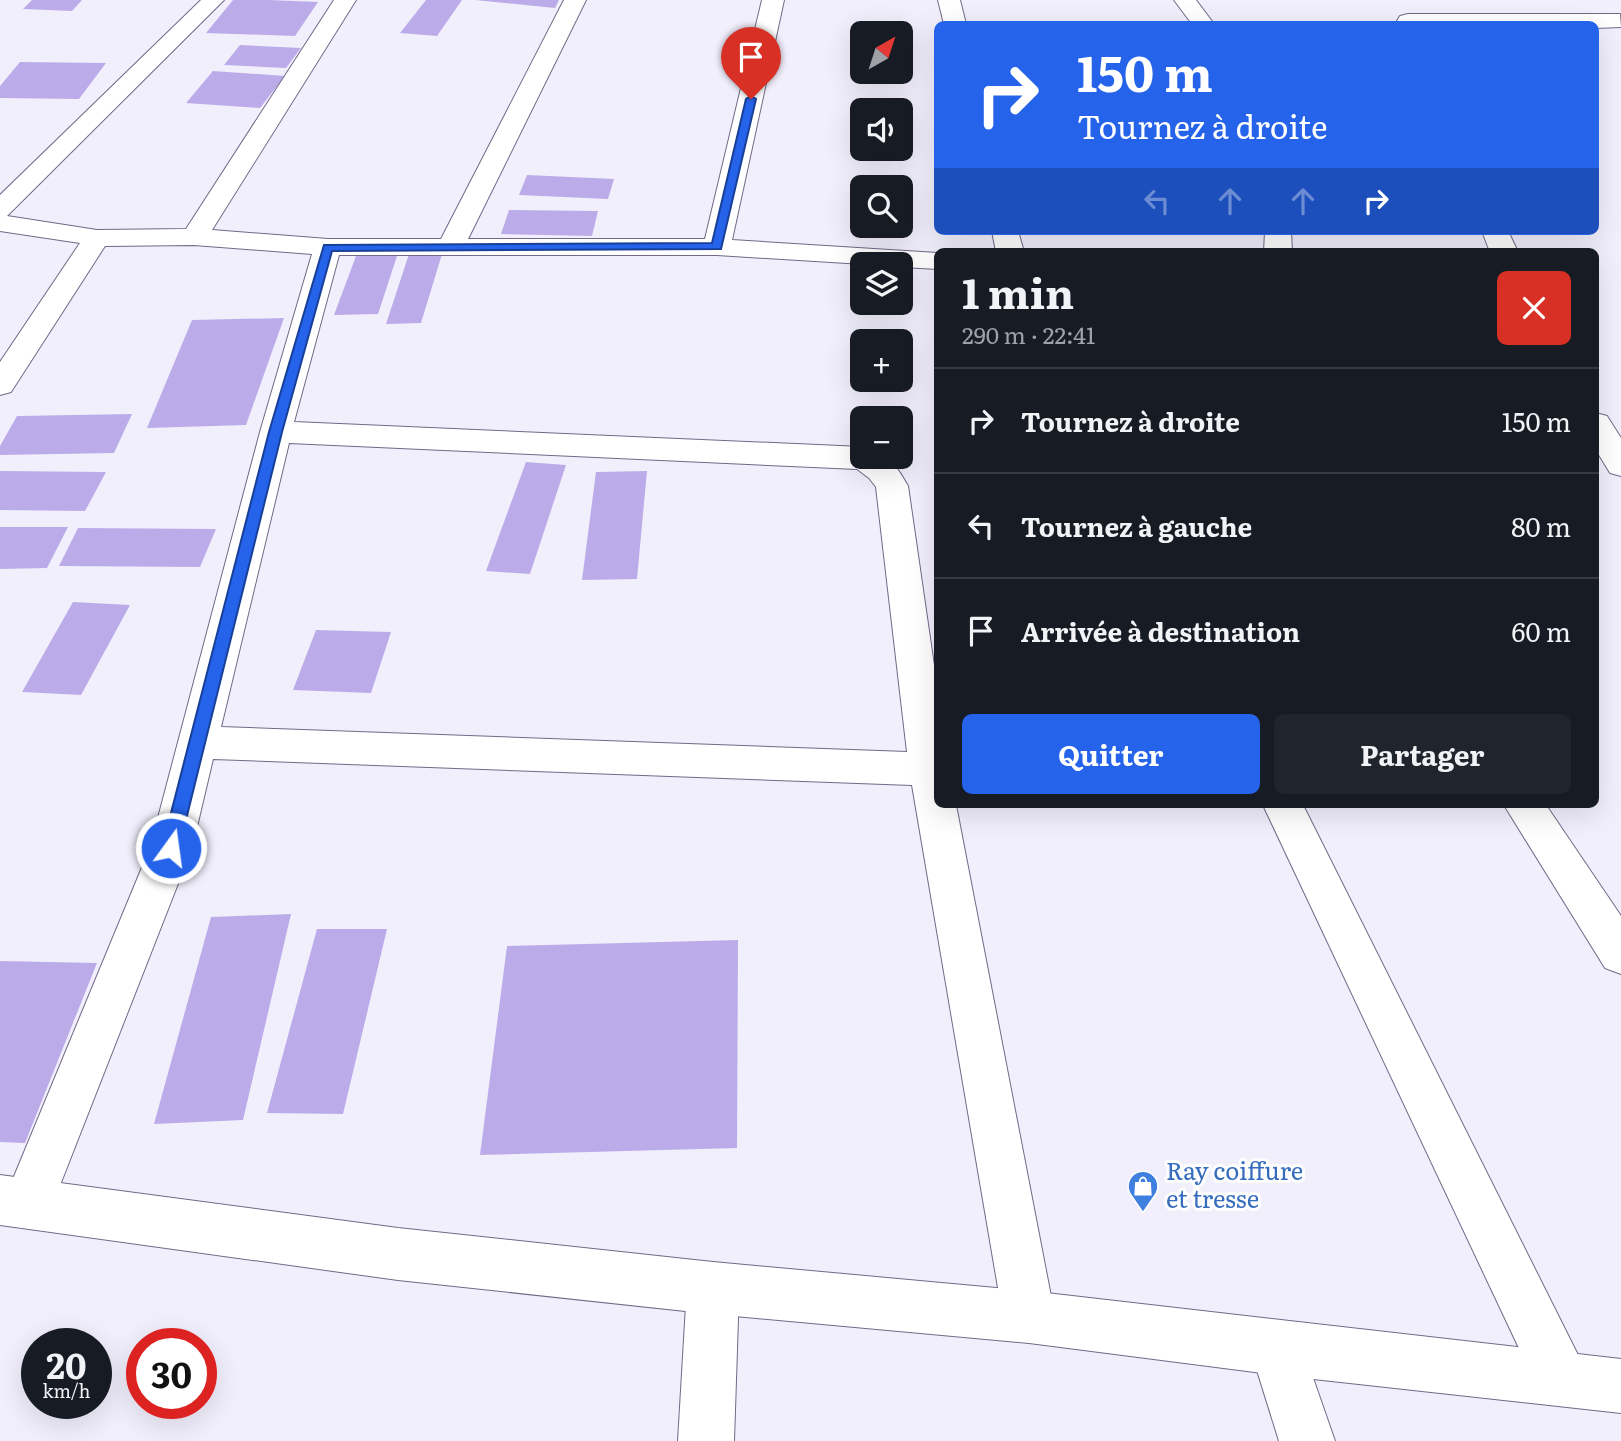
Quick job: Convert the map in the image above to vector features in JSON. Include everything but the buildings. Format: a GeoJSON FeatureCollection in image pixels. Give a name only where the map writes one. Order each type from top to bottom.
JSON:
{"type":"FeatureCollection","features":[{"type":"Feature","properties":{"kind":"street"},"geometry":{"type":"LineString","coordinates":[[0,210],[213,0]]}},
{"type":"Feature","properties":{"kind":"street"},"geometry":{"type":"LineString","coordinates":[[194,237],[345,0]]}},
{"type":"Feature","properties":{"kind":"street"},"geometry":{"type":"LineString","coordinates":[[450,247],[575,0]]}},
{"type":"Feature","properties":{"kind":"street"},"geometry":{"type":"LineString","coordinates":[[717,247],[773,0]]}},
{"type":"Feature","properties":{"kind":"street"},"geometry":{"type":"LineString","coordinates":[[949,0],[954,21]]}},
{"type":"Feature","properties":{"kind":"street"},"geometry":{"type":"LineString","coordinates":[[1185,0],[1201,21]]}},
{"type":"Feature","properties":{"kind":"street"},"geometry":{"type":"LineString","coordinates":[[1395,0],[1408,21]]}},
{"type":"Feature","properties":{"kind":"street"},"geometry":{"type":"LineString","coordinates":[[1586,0],[1621,21]]}},
{"type":"Feature","properties":{"kind":"street"},"geometry":{"type":"LineString","coordinates":[[1599,21],[1621,21]]}},
{"type":"Feature","properties":{"kind":"street"},"geometry":{"type":"LineString","coordinates":[[0,223],[97,238],[194,237],[328,247],[717,247],[934,261]]}},
{"type":"Feature","properties":{"kind":"street"},"geometry":{"type":"LineString","coordinates":[[0,385],[97,238]]}},
{"type":"Feature","properties":{"kind":"street"},"geometry":{"type":"LineString","coordinates":[[328,247],[275,432],[171,848],[14,1202],[398,1254],[713,1288],[1029,1317],[1621,1386]]}},
{"type":"Feature","properties":{"kind":"street"},"geometry":{"type":"LineString","coordinates":[[1599,428],[1621,465]]}},
{"type":"Feature","properties":{"kind":"street"},"geometry":{"type":"LineString","coordinates":[[275,432],[850,458],[872,462],[892,486],[934,796]]}},
{"type":"Feature","properties":{"kind":"street"},"geometry":{"type":"LineString","coordinates":[[196,742],[929,769]]}},
{"type":"Feature","properties":{"kind":"street"},"geometry":{"type":"LineString","coordinates":[[936,808],[1029,1317]]}},
{"type":"Feature","properties":{"kind":"street"},"geometry":{"type":"LineString","coordinates":[[1284,808],[1561,1378]]}},
{"type":"Feature","properties":{"kind":"street"},"geometry":{"type":"LineString","coordinates":[[1526,808],[1621,954]]}},
{"type":"Feature","properties":{"kind":"street"},"geometry":{"type":"LineString","coordinates":[[706,1441],[713,1288]]}},
{"type":"Feature","properties":{"kind":"street"},"geometry":{"type":"LineString","coordinates":[[1277,1348],[1307,1441]]}},
{"type":"Feature","properties":{"kind":"place","name":"Ray coiffure et tresse"},"geometry":{"type":"Point","coordinates":[1143,1213]}},
{"type":"Feature","properties":{"kind":"route"},"geometry":{"type":"LineString","coordinates":[[171,848],[275,432],[328,247],[717,247],[751,99]]}}]}
